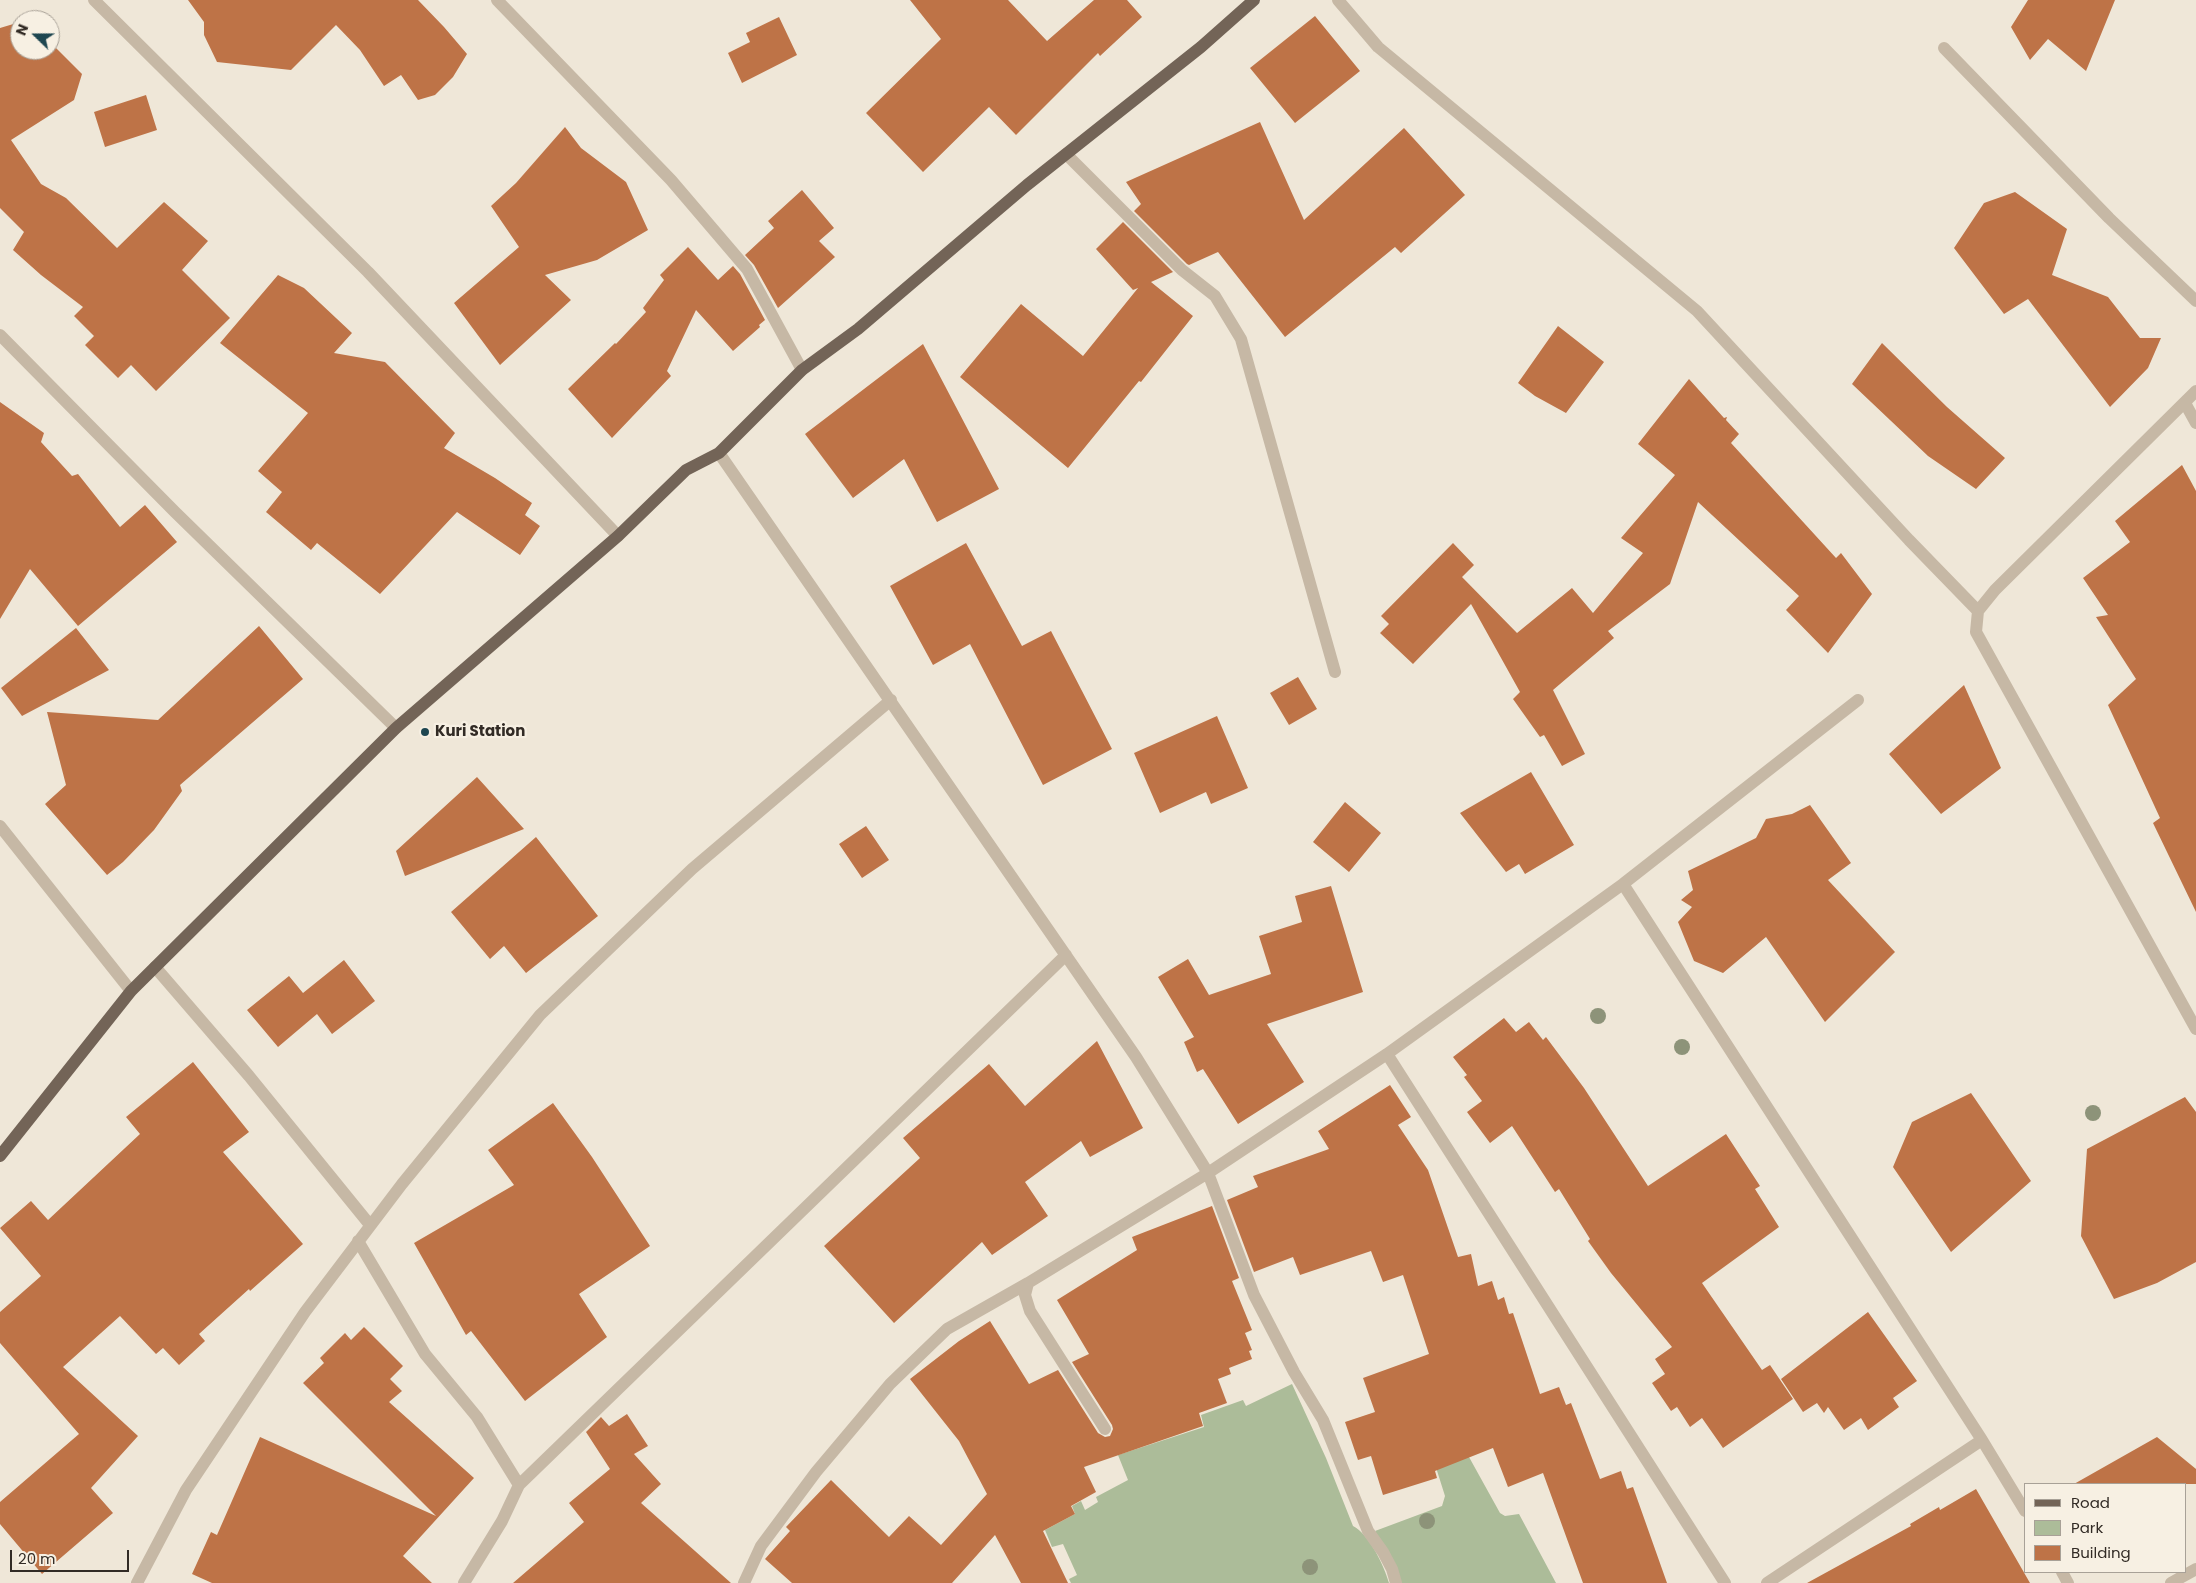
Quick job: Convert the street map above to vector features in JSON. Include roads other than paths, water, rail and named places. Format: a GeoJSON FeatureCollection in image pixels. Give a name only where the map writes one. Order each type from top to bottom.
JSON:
{"type":"FeatureCollection","features":[{"type":"Feature","properties":{"kind":"main road"},"geometry":{"type":"LineString","coordinates":[[0,1156],[131,991],[396,728],[618,536],[686,470],[719,453],[802,370],[858,329],[1066,154],[1201,47],[1254,0]]}},
{"type":"Feature","properties":{"kind":"street"},"geometry":{"type":"LineString","coordinates":[[94,0],[368,272],[618,536]]}},
{"type":"Feature","properties":{"kind":"street"},"geometry":{"type":"LineString","coordinates":[[497,0],[671,180],[747,269],[802,370]]}},
{"type":"Feature","properties":{"kind":"street"},"geometry":{"type":"LineString","coordinates":[[1338,0],[1378,47],[1697,311],[1909,540],[1978,611]]}},
{"type":"Feature","properties":{"kind":"street"},"geometry":{"type":"LineString","coordinates":[[1944,48],[2109,218],[2196,301]]}},
{"type":"Feature","properties":{"kind":"street"},"geometry":{"type":"LineString","coordinates":[[1066,154],[1182,270],[1215,296],[1241,339],[1335,672]]}},
{"type":"Feature","properties":{"kind":"street"},"geometry":{"type":"LineString","coordinates":[[0,335],[175,512],[396,728]]}},
{"type":"Feature","properties":{"kind":"street"},"geometry":{"type":"LineString","coordinates":[[2196,391],[1995,590],[1978,611],[1976,632],[2196,1029]]}},
{"type":"Feature","properties":{"kind":"street"},"geometry":{"type":"LineString","coordinates":[[2185,403],[2196,423]]}},
{"type":"Feature","properties":{"kind":"street"},"geometry":{"type":"LineString","coordinates":[[719,453],[1136,1057],[1208,1173],[1254,1295],[1294,1372],[1322,1420],[1368,1531],[1383,1552],[1396,1583]]}},
{"type":"Feature","properties":{"kind":"street"},"geometry":{"type":"LineString","coordinates":[[137,1583],[186,1490],[304,1312],[370,1225],[540,1015],[692,869],[891,700]]}},
{"type":"Feature","properties":{"kind":"street"},"geometry":{"type":"LineString","coordinates":[[744,1583],[761,1546],[816,1472],[890,1384],[946,1329],[1028,1283],[1208,1173],[1387,1054],[1623,884],[1858,700]]}},
{"type":"Feature","properties":{"kind":"street"},"geometry":{"type":"LineString","coordinates":[[0,826],[131,991]]}},
{"type":"Feature","properties":{"kind":"street"},"geometry":{"type":"LineString","coordinates":[[1623,884],[1982,1440],[2024,1509]]}},
{"type":"Feature","properties":{"kind":"street"},"geometry":{"type":"LineString","coordinates":[[464,1583],[502,1521],[519,1484],[1066,955]]}},
{"type":"Feature","properties":{"kind":"street"},"geometry":{"type":"LineString","coordinates":[[155,967],[249,1076],[370,1225]]}},
{"type":"Feature","properties":{"kind":"street"},"geometry":{"type":"LineString","coordinates":[[1387,1054],[1725,1583]]}},
{"type":"Feature","properties":{"kind":"street"},"geometry":{"type":"LineString","coordinates":[[358,1241],[426,1354],[477,1418],[519,1484]]}},
{"type":"Feature","properties":{"kind":"street"},"geometry":{"type":"LineString","coordinates":[[1028,1283],[1025,1295],[1030,1311],[1105,1429]]}},
{"type":"Feature","properties":{"kind":"street"},"geometry":{"type":"LineString","coordinates":[[1767,1583],[1982,1440]]}},
{"type":"Feature","properties":{"kind":"street"},"geometry":{"type":"LineString","coordinates":[[2171,1583],[2196,1569]]}},
{"type":"Feature","properties":{"kind":"place","name":"Kuri Station"},"geometry":{"type":"Point","coordinates":[425,732]}}]}
